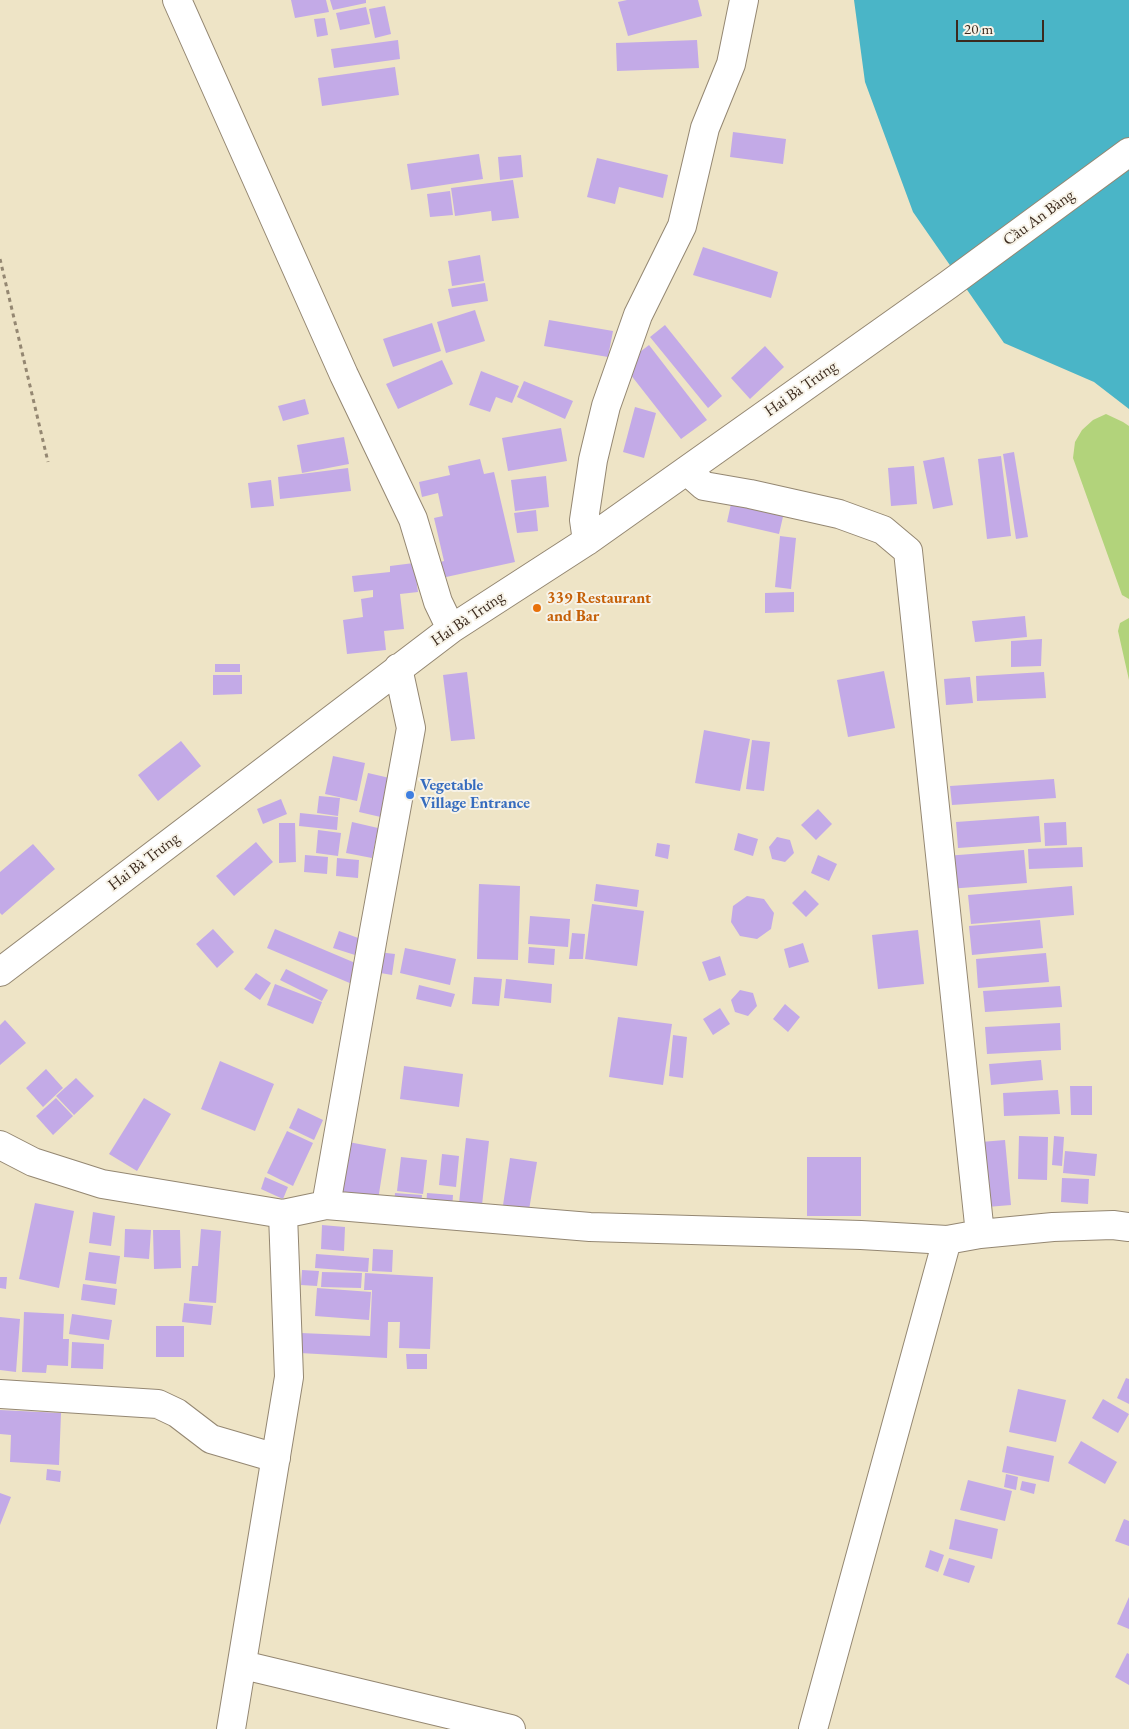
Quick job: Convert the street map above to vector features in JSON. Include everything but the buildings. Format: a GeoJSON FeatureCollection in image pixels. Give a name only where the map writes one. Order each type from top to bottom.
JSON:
{"type":"FeatureCollection","features":[{"type":"Feature","properties":{"kind":"street"},"geometry":{"type":"LineString","coordinates":[[176,0],[344,375],[413,519],[438,602],[452,629]]}},
{"type":"Feature","properties":{"kind":"street"},"geometry":{"type":"LineString","coordinates":[[587,541],[584,520],[593,460],[606,406],[638,315],[682,226],[705,128],[731,64],[744,0]]}},
{"type":"Feature","properties":{"kind":"street","name":"Cầu An Bàng"},"geometry":{"type":"LineString","coordinates":[[948,285],[1129,152]]}},
{"type":"Feature","properties":{"kind":"street","name":"Hai Bà Trưng"},"geometry":{"type":"LineString","coordinates":[[0,972],[398,668],[452,629],[587,541],[948,285]]}},
{"type":"Feature","properties":{"kind":"street"},"geometry":{"type":"LineString","coordinates":[[687,470],[704,486],[759,496],[839,514],[856,520],[882,530],[908,550],[980,1234]]}},
{"type":"Feature","properties":{"kind":"street"},"geometry":{"type":"LineString","coordinates":[[326,1205],[411,728],[398,668]]}},
{"type":"Feature","properties":{"kind":"street"},"geometry":{"type":"LineString","coordinates":[[0,1145],[33,1162],[102,1184],[283,1214],[326,1205],[590,1227],[852,1235],[947,1240],[980,1234],[1053,1227],[1113,1225],[1129,1227]]}},
{"type":"Feature","properties":{"kind":"street"},"geometry":{"type":"LineString","coordinates":[[231,1729],[288,1377],[283,1214]]}},
{"type":"Feature","properties":{"kind":"street"},"geometry":{"type":"LineString","coordinates":[[813,1729],[947,1240]]}},
{"type":"Feature","properties":{"kind":"street"},"geometry":{"type":"LineString","coordinates":[[0,1394],[158,1404],[177,1413],[211,1439],[276,1458]]}},
{"type":"Feature","properties":{"kind":"street"},"geometry":{"type":"LineString","coordinates":[[243,1664],[511,1729]]}},
{"type":"Feature","properties":{"kind":"path"},"geometry":{"type":"LineString","coordinates":[[0,259],[48,462]]}},
{"type":"Feature","properties":{"kind":"green space"},"geometry":{"type":"Polygon","coordinates":[[[1106,414],[1129,426],[1129,599],[1122,595],[1073,458],[1075,442],[1082,430],[1093,420],[1106,414]]]}},
{"type":"Feature","properties":{"kind":"green space"},"geometry":{"type":"Polygon","coordinates":[[[1129,618],[1129,680],[1118,631],[1120,623],[1129,618]]]}},
{"type":"Feature","properties":{"kind":"water"},"geometry":{"type":"Polygon","coordinates":[[[854,0],[1129,0],[1129,409],[1094,382],[1004,343],[913,212],[865,82],[854,0]]]}},
{"type":"Feature","properties":{"kind":"place","name":"339 Restaurant and Bar"},"geometry":{"type":"Point","coordinates":[537,608]}},
{"type":"Feature","properties":{"kind":"place","name":"Vegetable Village Entrance"},"geometry":{"type":"Point","coordinates":[410,795]}}]}
